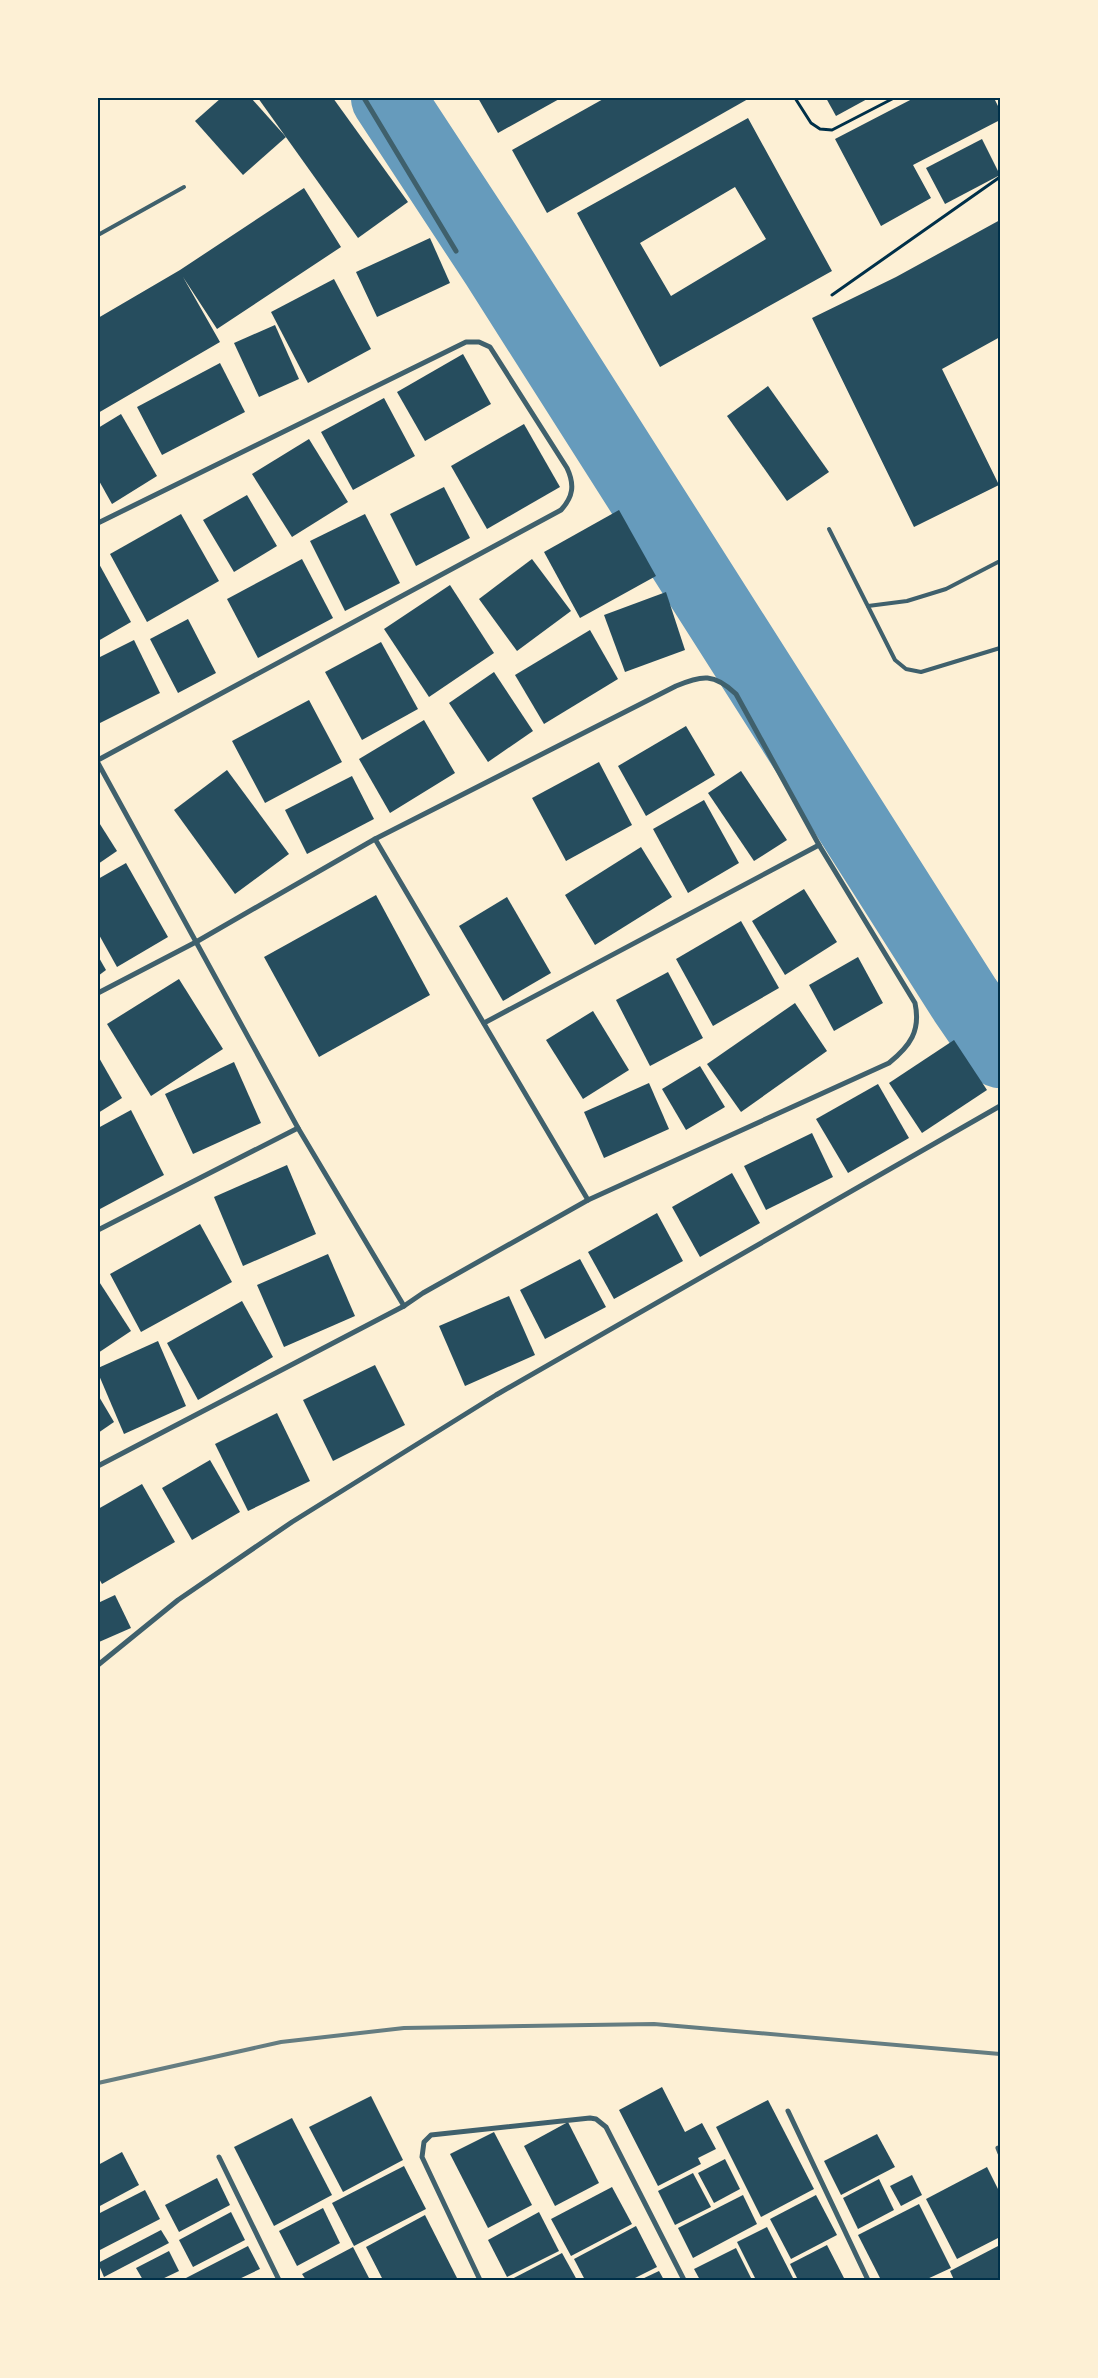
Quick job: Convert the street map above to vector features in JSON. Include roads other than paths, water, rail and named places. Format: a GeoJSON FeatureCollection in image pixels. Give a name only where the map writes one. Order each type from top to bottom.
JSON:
{"type":"FeatureCollection","features":[{"type":"Feature","properties":{"kind":"street"},"geometry":{"type":"LineString","coordinates":[[364,98],[456,250]]}},
{"type":"Feature","properties":{"kind":"street"},"geometry":{"type":"LineString","coordinates":[[98,523],[466,342],[479,342],[490,347],[567,468],[571,478],[573,491],[569,502],[561,510],[98,761],[298,1128],[404,1306]]}},
{"type":"Feature","properties":{"kind":"street"},"geometry":{"type":"LineString","coordinates":[[98,993],[196,942],[375,839],[676,686],[692,679],[708,677],[722,682],[736,694],[820,845],[915,1003],[918,1019],[913,1036],[903,1052],[888,1063],[588,1200],[423,1292],[404,1306],[98,1466]]}},
{"type":"Feature","properties":{"kind":"street"},"geometry":{"type":"LineString","coordinates":[[375,839],[588,1200]]}},
{"type":"Feature","properties":{"kind":"street"},"geometry":{"type":"LineString","coordinates":[[484,1023],[820,845]]}},
{"type":"Feature","properties":{"kind":"street"},"geometry":{"type":"LineString","coordinates":[[98,1665],[178,1600],[276,1533],[470,1411],[1000,1106]]}},
{"type":"Feature","properties":{"kind":"street"},"geometry":{"type":"LineString","coordinates":[[98,1230],[298,1128]]}},
{"type":"Feature","properties":{"kind":"street"},"geometry":{"type":"LineString","coordinates":[[788,2111],[868,2280]]}},
{"type":"Feature","properties":{"kind":"street"},"geometry":{"type":"LineString","coordinates":[[480,2280],[422,2157],[424,2142],[431,2136],[590,2118],[596,2119],[606,2127],[684,2280]]}},
{"type":"Feature","properties":{"kind":"street"},"geometry":{"type":"LineString","coordinates":[[219,2157],[279,2280]]}},
{"type":"Feature","properties":{"kind":"lane"},"geometry":{"type":"LineString","coordinates":[[98,235],[184,187]]}},
{"type":"Feature","properties":{"kind":"lane"},"geometry":{"type":"LineString","coordinates":[[829,530],[895,660],[906,669],[921,672],[1000,648]]}},
{"type":"Feature","properties":{"kind":"lane"},"geometry":{"type":"LineString","coordinates":[[868,606],[907,600],[946,589],[1000,561]]}},
{"type":"Feature","properties":{"kind":"waterway"},"geometry":{"type":"LineString","coordinates":[[388,98],[497,264],[965,1000],[1000,1051]]}},
{"type":"Feature","properties":{"kind":"railway"},"geometry":{"type":"LineString","coordinates":[[98,2083],[281,2042],[404,2028],[654,2024],[1000,2054]]}}]}
